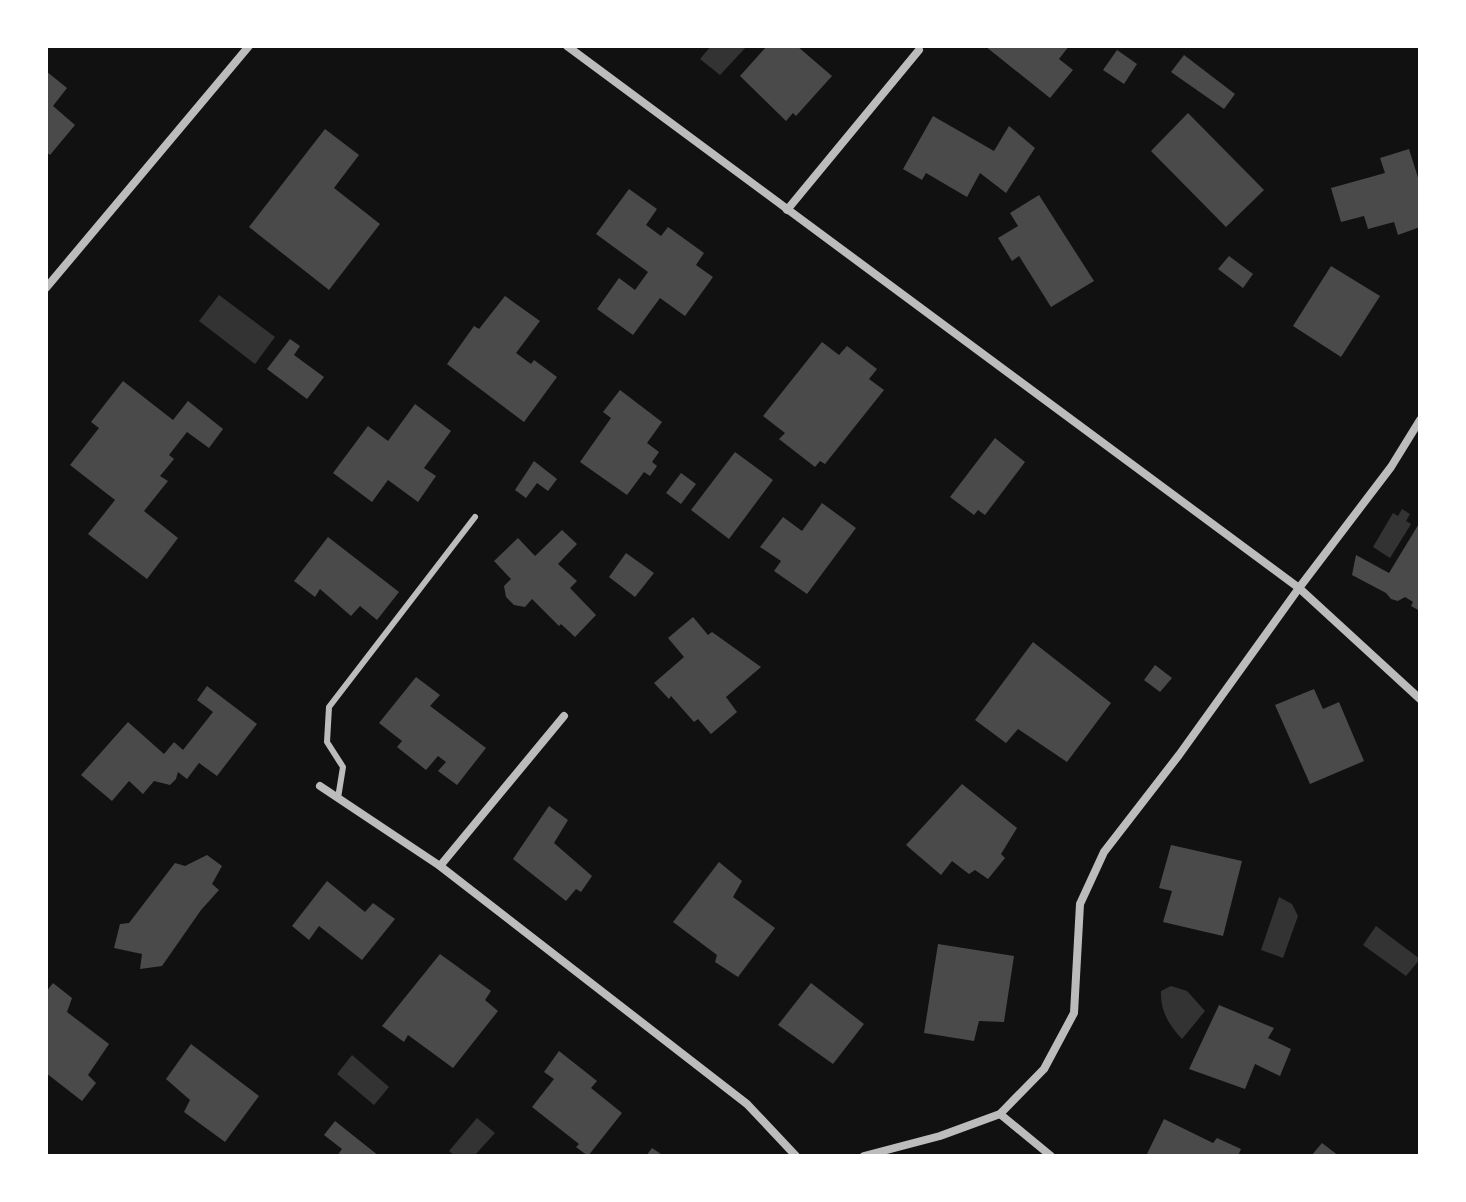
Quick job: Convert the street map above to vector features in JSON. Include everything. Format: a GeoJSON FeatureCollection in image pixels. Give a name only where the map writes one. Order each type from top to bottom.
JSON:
{"type":"FeatureCollection","features":[{"type":"Feature","properties":{"kind":"street"},"geometry":{"type":"LineString","coordinates":[[46,288],[249,46]]}},
{"type":"Feature","properties":{"kind":"street"},"geometry":{"type":"LineString","coordinates":[[567,46],[1299,588],[1420,699]]}},
{"type":"Feature","properties":{"kind":"street"},"geometry":{"type":"LineString","coordinates":[[787,210],[919,50]]}},
{"type":"Feature","properties":{"kind":"street"},"geometry":{"type":"LineString","coordinates":[[864,1156],[940,1136],[1000,1114],[1044,1069],[1074,1013],[1080,904],[1104,852],[1391,467],[1420,420]]}},
{"type":"Feature","properties":{"kind":"street"},"geometry":{"type":"LineString","coordinates":[[440,866],[564,716]]}},
{"type":"Feature","properties":{"kind":"street"},"geometry":{"type":"LineString","coordinates":[[320,786],[440,866],[747,1104],[796,1156]]}},
{"type":"Feature","properties":{"kind":"street"},"geometry":{"type":"LineString","coordinates":[[1000,1114],[1051,1156]]}},
{"type":"Feature","properties":{"kind":"lane"},"geometry":{"type":"LineString","coordinates":[[338,798],[343,767],[327,742],[329,707],[475,517]]}},
{"type":"Feature","properties":{"kind":"shaded area"},"geometry":{"type":"Polygon","coordinates":[[[711,46],[747,46],[720,75],[700,59],[711,46]]]}},
{"type":"Feature","properties":{"kind":"shaded area"},"geometry":{"type":"Polygon","coordinates":[[[219,295],[275,337],[255,364],[199,321],[219,295]]]}},
{"type":"Feature","properties":{"kind":"shaded area"},"geometry":{"type":"Polygon","coordinates":[[[1402,509],[1410,514],[1406,521],[1411,524],[1390,558],[1373,547],[1393,513],[1398,516],[1402,509]]]}},
{"type":"Feature","properties":{"kind":"shaded area"},"geometry":{"type":"Polygon","coordinates":[[[1279,897],[1292,904],[1298,916],[1283,958],[1261,950],[1279,897]]]}},
{"type":"Feature","properties":{"kind":"shaded area"},"geometry":{"type":"Polygon","coordinates":[[[1376,926],[1420,959],[1406,976],[1363,945],[1376,926]]]}},
{"type":"Feature","properties":{"kind":"shaded area"},"geometry":{"type":"Polygon","coordinates":[[[1171,986],[1187,991],[1205,1011],[1182,1039],[1169,1023],[1162,1005],[1161,991],[1171,986]]]}},
{"type":"Feature","properties":{"kind":"shaded area"},"geometry":{"type":"Polygon","coordinates":[[[352,1055],[389,1087],[374,1105],[337,1074],[352,1055]]]}},
{"type":"Feature","properties":{"kind":"shaded area"},"geometry":{"type":"Polygon","coordinates":[[[477,1118],[495,1133],[474,1156],[455,1156],[449,1151],[477,1118]]]}},
{"type":"Feature","properties":{"kind":"building"},"geometry":{"type":"Polygon","coordinates":[[[767,46],[797,46],[832,76],[796,116],[793,113],[786,121],[740,76],[767,46]]]}},
{"type":"Feature","properties":{"kind":"building"},"geometry":{"type":"Polygon","coordinates":[[[985,46],[1069,46],[1059,59],[1073,70],[1050,98],[985,46]]]}},
{"type":"Feature","properties":{"kind":"building"},"geometry":{"type":"Polygon","coordinates":[[[1117,50],[1137,64],[1124,84],[1103,70],[1117,50]]]}},
{"type":"Feature","properties":{"kind":"building"},"geometry":{"type":"Polygon","coordinates":[[[1184,55],[1235,94],[1224,109],[1171,72],[1184,55]]]}},
{"type":"Feature","properties":{"kind":"building"},"geometry":{"type":"Polygon","coordinates":[[[46,71],[67,88],[53,106],[75,125],[50,155],[46,152],[46,71]]]}},
{"type":"Feature","properties":{"kind":"building"},"geometry":{"type":"Polygon","coordinates":[[[1188,113],[1264,190],[1226,227],[1151,151],[1188,113]]]}},
{"type":"Feature","properties":{"kind":"building"},"geometry":{"type":"Polygon","coordinates":[[[933,116],[994,151],[1009,126],[1035,148],[1006,193],[980,173],[967,197],[926,173],[922,180],[903,169],[933,116]]]}},
{"type":"Feature","properties":{"kind":"building"},"geometry":{"type":"Polygon","coordinates":[[[325,129],[359,155],[334,188],[380,224],[329,290],[249,227],[325,129]]]}},
{"type":"Feature","properties":{"kind":"building"},"geometry":{"type":"Polygon","coordinates":[[[1409,149],[1420,184],[1420,227],[1398,235],[1394,222],[1368,229],[1364,216],[1341,222],[1331,188],[1385,173],[1380,158],[1409,149]]]}},
{"type":"Feature","properties":{"kind":"building"},"geometry":{"type":"Polygon","coordinates":[[[629,189],[657,209],[646,225],[661,236],[668,227],[704,253],[696,265],[713,277],[685,316],[660,298],[633,335],[597,309],[619,278],[635,290],[648,272],[596,234],[629,189]]]}},
{"type":"Feature","properties":{"kind":"building"},"geometry":{"type":"Polygon","coordinates":[[[1039,195],[1094,281],[1051,307],[1019,256],[1012,261],[998,238],[1018,226],[1010,213],[1039,195]]]}},
{"type":"Feature","properties":{"kind":"building"},"geometry":{"type":"Polygon","coordinates":[[[1229,256],[1253,274],[1243,288],[1218,269],[1229,256]]]}},
{"type":"Feature","properties":{"kind":"building"},"geometry":{"type":"Polygon","coordinates":[[[1331,266],[1380,296],[1341,357],[1293,326],[1331,266]]]}},
{"type":"Feature","properties":{"kind":"building"},"geometry":{"type":"Polygon","coordinates":[[[505,296],[540,321],[516,353],[531,364],[534,360],[557,377],[524,422],[447,364],[474,326],[479,329],[505,296]]]}},
{"type":"Feature","properties":{"kind":"building"},"geometry":{"type":"Polygon","coordinates":[[[290,339],[300,346],[294,355],[324,377],[307,399],[267,369],[290,339]]]}},
{"type":"Feature","properties":{"kind":"building"},"geometry":{"type":"Polygon","coordinates":[[[822,342],[839,355],[847,346],[877,369],[869,379],[884,390],[825,464],[820,461],[815,467],[779,439],[785,433],[763,416],[822,342]]]}},
{"type":"Feature","properties":{"kind":"building"},"geometry":{"type":"Polygon","coordinates":[[[123,381],[173,420],[188,401],[223,429],[209,448],[187,432],[169,455],[174,459],[160,476],[168,481],[144,511],[178,538],[147,579],[88,534],[115,500],[70,465],[99,428],[91,422],[123,381]]]}},
{"type":"Feature","properties":{"kind":"building"},"geometry":{"type":"Polygon","coordinates":[[[620,390],[662,422],[647,443],[659,452],[652,462],[657,466],[650,476],[644,472],[627,495],[580,462],[611,418],[603,412],[620,390]]]}},
{"type":"Feature","properties":{"kind":"building"},"geometry":{"type":"Polygon","coordinates":[[[415,404],[451,431],[424,468],[436,476],[418,502],[388,480],[372,502],[333,473],[368,426],[388,441],[415,404]]]}},
{"type":"Feature","properties":{"kind":"building"},"geometry":{"type":"Polygon","coordinates":[[[995,438],[1025,462],[985,515],[978,510],[974,515],[950,497],[995,438]]]}},
{"type":"Feature","properties":{"kind":"building"},"geometry":{"type":"Polygon","coordinates":[[[735,452],[773,480],[729,539],[691,510],[735,452]]]}},
{"type":"Feature","properties":{"kind":"building"},"geometry":{"type":"Polygon","coordinates":[[[534,461],[557,479],[548,491],[537,483],[526,498],[515,490],[534,461]]]}},
{"type":"Feature","properties":{"kind":"building"},"geometry":{"type":"Polygon","coordinates":[[[681,473],[696,484],[681,504],[666,493],[681,473]]]}},
{"type":"Feature","properties":{"kind":"building"},"geometry":{"type":"Polygon","coordinates":[[[822,503],[856,528],[807,594],[774,571],[781,561],[760,547],[783,517],[802,531],[822,503]]]}},
{"type":"Feature","properties":{"kind":"building"},"geometry":{"type":"Polygon","coordinates":[[[1420,522],[1420,611],[1411,606],[1413,602],[1405,597],[1398,601],[1391,599],[1386,593],[1352,575],[1356,555],[1389,573],[1420,522]]]}},
{"type":"Feature","properties":{"kind":"building"},"geometry":{"type":"Polygon","coordinates":[[[562,530],[577,544],[558,564],[577,581],[570,588],[596,615],[575,637],[532,599],[525,607],[514,605],[506,597],[504,586],[511,579],[494,561],[518,538],[535,556],[562,530]]]}},
{"type":"Feature","properties":{"kind":"building"},"geometry":{"type":"Polygon","coordinates":[[[328,537],[399,592],[377,620],[360,606],[351,616],[320,589],[315,597],[294,581],[328,537]]]}},
{"type":"Feature","properties":{"kind":"building"},"geometry":{"type":"Polygon","coordinates":[[[626,553],[654,573],[635,597],[609,577],[626,553]]]}},
{"type":"Feature","properties":{"kind":"building"},"geometry":{"type":"Polygon","coordinates":[[[693,617],[708,635],[712,632],[761,667],[726,697],[737,712],[711,734],[698,719],[694,722],[671,696],[669,699],[654,683],[684,657],[668,638],[693,617]]]}},
{"type":"Feature","properties":{"kind":"building"},"geometry":{"type":"Polygon","coordinates":[[[1033,642],[1111,703],[1067,762],[1018,729],[1006,743],[975,720],[1033,642]]]}},
{"type":"Feature","properties":{"kind":"building"},"geometry":{"type":"Polygon","coordinates":[[[1155,665],[1172,678],[1160,692],[1144,680],[1155,665]]]}},
{"type":"Feature","properties":{"kind":"building"},"geometry":{"type":"Polygon","coordinates":[[[416,677],[440,695],[430,706],[486,748],[457,785],[438,771],[446,762],[438,756],[426,770],[397,747],[402,741],[379,723],[416,677]]]}},
{"type":"Feature","properties":{"kind":"building"},"geometry":{"type":"Polygon","coordinates":[[[207,686],[257,724],[217,776],[199,763],[187,779],[178,772],[170,785],[154,781],[143,794],[129,781],[112,801],[81,775],[128,722],[164,754],[174,742],[183,750],[213,712],[197,700],[207,686]]]}},
{"type":"Feature","properties":{"kind":"building"},"geometry":{"type":"Polygon","coordinates":[[[1314,689],[1323,709],[1339,702],[1364,761],[1310,784],[1275,705],[1314,689]]]}},
{"type":"Feature","properties":{"kind":"building"},"geometry":{"type":"Polygon","coordinates":[[[962,784],[1017,828],[1001,854],[1005,858],[988,879],[975,870],[969,874],[952,861],[941,875],[906,845],[962,784]]]}},
{"type":"Feature","properties":{"kind":"building"},"geometry":{"type":"Polygon","coordinates":[[[549,806],[568,820],[554,843],[592,876],[581,892],[576,889],[566,901],[513,859],[549,806]]]}},
{"type":"Feature","properties":{"kind":"building"},"geometry":{"type":"Polygon","coordinates":[[[1171,845],[1242,861],[1223,936],[1163,922],[1172,891],[1159,888],[1171,845]]]}},
{"type":"Feature","properties":{"kind":"building"},"geometry":{"type":"Polygon","coordinates":[[[207,855],[222,866],[212,884],[219,890],[162,966],[140,969],[142,954],[114,948],[120,924],[129,923],[175,863],[185,866],[207,855]]]}},
{"type":"Feature","properties":{"kind":"building"},"geometry":{"type":"Polygon","coordinates":[[[719,862],[742,881],[733,897],[775,928],[738,977],[715,962],[717,955],[673,922],[719,862]]]}},
{"type":"Feature","properties":{"kind":"building"},"geometry":{"type":"Polygon","coordinates":[[[327,881],[365,912],[373,903],[395,919],[362,960],[319,926],[309,940],[292,926],[327,881]]]}},
{"type":"Feature","properties":{"kind":"building"},"geometry":{"type":"Polygon","coordinates":[[[938,944],[1014,956],[1004,1022],[979,1021],[974,1041],[924,1033],[938,944]]]}},
{"type":"Feature","properties":{"kind":"building"},"geometry":{"type":"Polygon","coordinates":[[[440,954],[491,991],[485,1000],[498,1011],[453,1068],[408,1035],[404,1042],[382,1026],[440,954]]]}},
{"type":"Feature","properties":{"kind":"building"},"geometry":{"type":"Polygon","coordinates":[[[53,983],[72,998],[67,1012],[109,1044],[88,1075],[96,1083],[82,1101],[46,1073],[46,992],[53,983]]]}},
{"type":"Feature","properties":{"kind":"building"},"geometry":{"type":"Polygon","coordinates":[[[811,983],[864,1024],[833,1064],[778,1025],[811,983]]]}},
{"type":"Feature","properties":{"kind":"building"},"geometry":{"type":"Polygon","coordinates":[[[1219,1005],[1274,1028],[1268,1038],[1291,1049],[1280,1076],[1255,1064],[1245,1089],[1189,1069],[1219,1005]]]}},
{"type":"Feature","properties":{"kind":"building"},"geometry":{"type":"Polygon","coordinates":[[[191,1044],[259,1096],[225,1142],[184,1112],[190,1100],[166,1079],[191,1044]]]}},
{"type":"Feature","properties":{"kind":"building"},"geometry":{"type":"Polygon","coordinates":[[[559,1051],[597,1081],[591,1088],[622,1113],[588,1156],[576,1147],[579,1144],[532,1107],[554,1079],[544,1072],[559,1051]]]}},
{"type":"Feature","properties":{"kind":"building"},"geometry":{"type":"Polygon","coordinates":[[[1164,1119],[1213,1143],[1217,1138],[1241,1149],[1238,1156],[1146,1156],[1164,1119]]]}},
{"type":"Feature","properties":{"kind":"building"},"geometry":{"type":"Polygon","coordinates":[[[335,1121],[379,1156],[337,1156],[342,1149],[324,1135],[335,1121]]]}},
{"type":"Feature","properties":{"kind":"building"},"geometry":{"type":"Polygon","coordinates":[[[1322,1143],[1339,1156],[1311,1156],[1322,1143]]]}},
{"type":"Feature","properties":{"kind":"building"},"geometry":{"type":"Polygon","coordinates":[[[652,1148],[664,1156],[646,1156],[652,1148]]]}}]}
